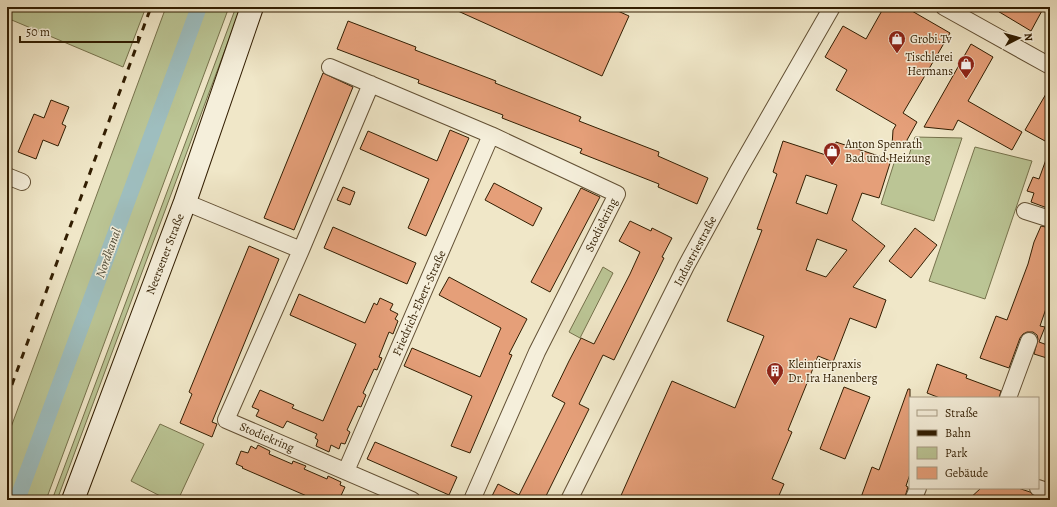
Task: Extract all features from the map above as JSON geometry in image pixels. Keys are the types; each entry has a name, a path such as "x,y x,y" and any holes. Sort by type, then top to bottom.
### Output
{"main road":[{"name":"Neersener Straße","path":"73,500 185,202 252,7"}],"street":[{"name":"Industriestraße","path":"569,500 686,266 738,171 832,7"},
{"path":"944,7 1050,66"},
{"name":"Stodiekring","path":"330,66 491,135 617,194 537,352 472,500"},
{"name":"Stodiekring","path":"371,84 301,250 226,420 412,500"},
{"name":"Friedrich-Ebert-Straße","path":"346,472 491,135"},
{"path":"7,176 22,182"},
{"path":"185,202 301,250"},
{"path":"1025,211 1050,219"},
{"path":"1008,397 1028,341"},
{"path":"1039,488 1050,492"},
{"path":"913,500 918,489"}],"green space":[{"path":"7,7 146,7 123,67 7,18"},
{"path":"166,7 229,7 46,500 7,500 7,438"},
{"path":"236,7 241,7 57,500 52,500"},
{"path":"915,137 962,138 934,221 881,204 895,160 908,158"},
{"path":"975,147 1032,161 985,299 929,281"},
{"path":"603,267 613,273 580,338 569,332"},
{"path":"160,424 204,444 178,500 168,500 131,481"}],"building":[{"path":"449,7 609,7 629,16 602,76"},
{"name":"Grobi.Tv","path":"884,7 905,7 950,33 903,113 917,122 907,140 907,146 892,146 893,130 896,125 836,90 847,70 825,57 843,26 866,39"},
{"path":"991,7 1044,7 1031,31"},
{"path":"348,21 416,47 415,50 496,81 495,83 581,117 579,121 659,152 658,156 708,178 697,204 658,187 659,184 580,153 582,149 502,118 503,115 418,83 419,80 337,49"},
{"name":"Tischlerei Hermans","path":"971,44 993,57 968,101 1022,132 1012,150 958,120 953,130 924,127"},
{"path":"323,73 353,87 294,230 264,218"},
{"path":"1050,87 1050,132 1045,141 1025,130"},
{"path":"51,100 69,107 62,124 66,126 58,146 43,140 36,159 18,152 34,114 44,118"},
{"path":"450,130 469,138 426,236 408,228 429,179 360,149 368,131 437,161"},
{"path":"783,141 832,157 836,142 891,160 879,198 862,193 852,220 885,246 853,287 886,300 876,328 850,318 833,362 818,356 788,430 792,432 772,479 784,484 777,500 619,500 672,381 735,408 764,336 727,321 762,230 757,229 777,174 773,172","holes":["806,175 837,185 827,214 796,203","817,239 847,250 826,277 806,270"]},
{"path":"1048,154 1050,154 1050,209 1031,202 1034,193 1027,191 1033,177 1039,179"},
{"path":"494,183 542,208 533,226 485,200"},
{"path":"343,187 355,192 350,205 337,200"},
{"path":"581,188 600,197 550,292 531,282"},
{"path":"630,221 651,231 652,228 672,238 662,257 664,258 614,360 603,355 579,404 589,409 544,500 490,500 498,484 519,495 565,403 552,396 569,361 581,338 594,344 630,274 640,252 619,241"},
{"path":"1041,226 1050,228 1050,271 1046,282 1050,283 1050,297 1040,326 1045,327 1039,342 1050,346 1050,359 1034,354 1038,339 1037,335 1033,332 1027,332 1020,338 1009,368 980,358 996,316 1007,320"},
{"path":"333,227 416,263 407,284 324,248"},
{"path":"915,228 937,245 911,278 889,261"},
{"path":"249,246 279,259 212,422 217,424 212,437 180,423 192,394 189,392"},
{"path":"449,277 527,319 509,354 512,355 470,453 451,446 472,396 404,366 412,348 480,377 501,328 439,295"},
{"path":"299,294 365,323 374,303 377,305 380,298 393,304 390,310 398,314 395,319 398,321 393,334 389,332 379,357 382,358 377,370 374,369 363,393 366,395 361,407 358,406 347,430 350,432 345,444 341,443 339,449 331,445 329,452 316,446 318,440 315,438 317,434 287,421 283,428 256,416 259,410 252,407 260,390 294,405 292,408 323,421 356,344 290,315"},
{"path":"937,364 967,375 966,378 1001,391 999,397 937,397 927,393"},
{"path":"844,387 870,397 845,459 820,449"},
{"path":"908,389 910,389 909,477 904,500 860,500 872,467 879,470"},
{"path":"375,442 457,477 449,495 367,459"},
{"path":"258,445 270,451 269,454 292,464 293,461 306,466 304,469 327,479 328,476 341,482 340,485 345,487 339,500 316,500 236,464 241,451 248,453 251,446 256,449"},
{"path":"980,489 1021,489 1044,500 968,500"}],"waterway":[{"name":"Nordkanal","path":"17,500 199,7"}],"railway":[{"path":"7,398 151,7"}],"place":[{"name":"Grobi.Tv","path":"897,54"},
{"name":"Tischlerei Hermans","path":"966,79"},
{"name":"Anton Spenrath Bad und Heizung","path":"832,166"},
{"name":"Kleintierpraxis Dr. Ira Hanenberg","path":"775,386"}]}
